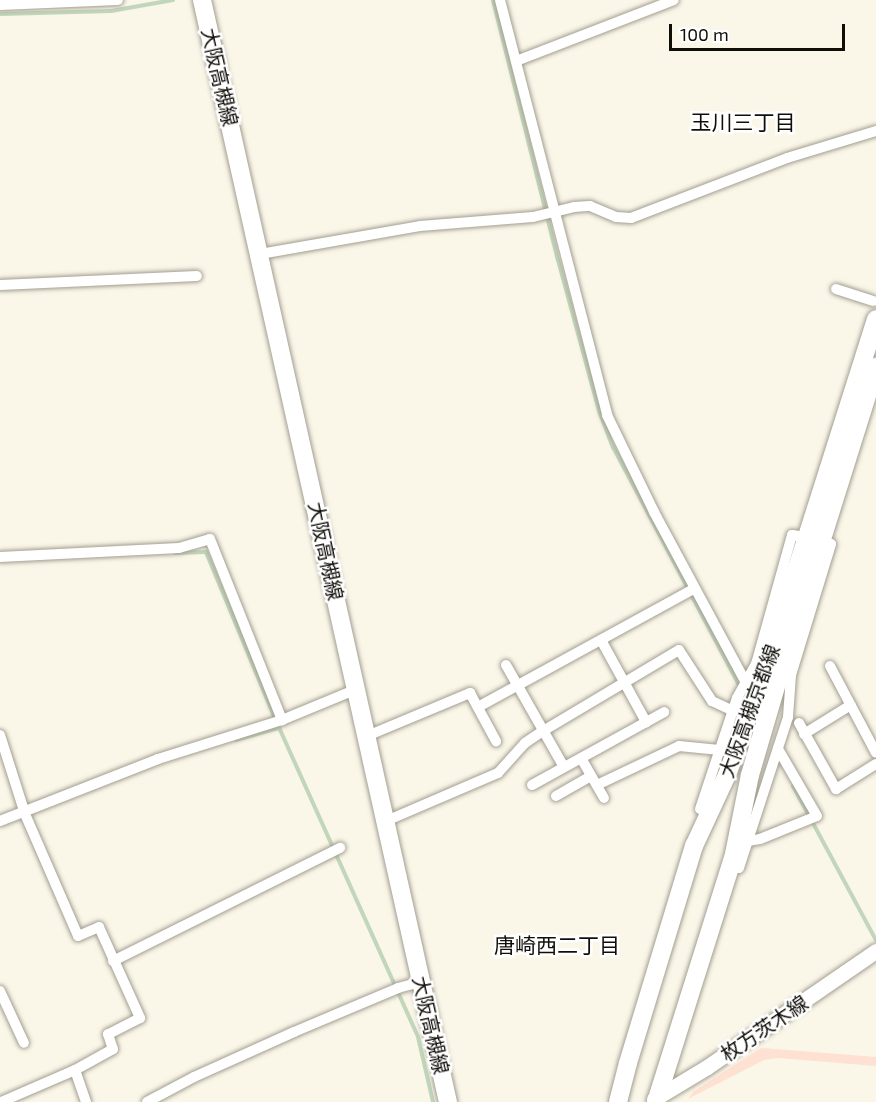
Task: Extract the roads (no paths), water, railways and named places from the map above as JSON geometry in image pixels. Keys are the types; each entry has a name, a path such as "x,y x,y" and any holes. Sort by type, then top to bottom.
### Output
{"main road":[{"name":"大阪高槻線","path":"202,0 448,1102"},
{"name":"大阪高槻京都線","path":"618,1102 694,846 727,775 765,669 874,310"},
{"name":"大阪高槻京都線","path":"654,1100 734,854 750,775 876,366"},
{"name":"枚方茨木線","path":"654,1100 707,1067 876,951"}],"street":[{"path":"0,5 118,0"},
{"path":"500,0 607,415 623,451 746,683"},
{"path":"516,61 674,0"},
{"path":"260,254 420,226 533,217 590,206 616,217 631,218 787,158 876,132"},
{"path":"0,285 196,276"},
{"path":"836,290 874,310"},
{"path":"700,809 733,711 756,664 792,535 799,536"},
{"path":"0,557 179,548 210,540 282,720"},
{"path":"716,910 739,868 788,717 791,675 831,544 826,543"},
{"path":"478,707 695,588"},
{"path":"600,640 645,722"},
{"path":"386,821 498,773 525,743 679,650 712,701 733,711"},
{"path":"506,665 564,767"},
{"path":"830,666 876,753"},
{"path":"0,821 158,759 282,720 357,689"},
{"path":"367,736 470,693 496,741"},
{"path":"804,734 851,705"},
{"path":"532,785 664,712"},
{"path":"799,723 836,789 876,764"},
{"path":"0,735 24,812 78,936 99,927 140,1018 108,1034 113,1049 75,1070 0,1102"},
{"path":"556,796 679,746 720,750"},
{"path":"748,841 760,839 817,816 778,749"},
{"path":"581,758 604,798"},
{"path":"114,960 340,848"},
{"path":"147,1102 194,1077 294,1032 398,988 421,982"},
{"path":"0,991 24,1043"},
{"path":"75,1070 86,1102"}],"waterway":[{"path":"0,14 111,11 173,0"},
{"path":"493,0 558,260 599,411 613,447 747,700"},
{"path":"175,553 206,552 277,723 418,1037 433,1102"},
{"path":"236,740 279,728"},
{"path":"793,786 876,940"}],"district":[{"name":"玉川三丁目","path":"743,122"},
{"name":"唐崎西二丁目","path":"557,945"}]}
